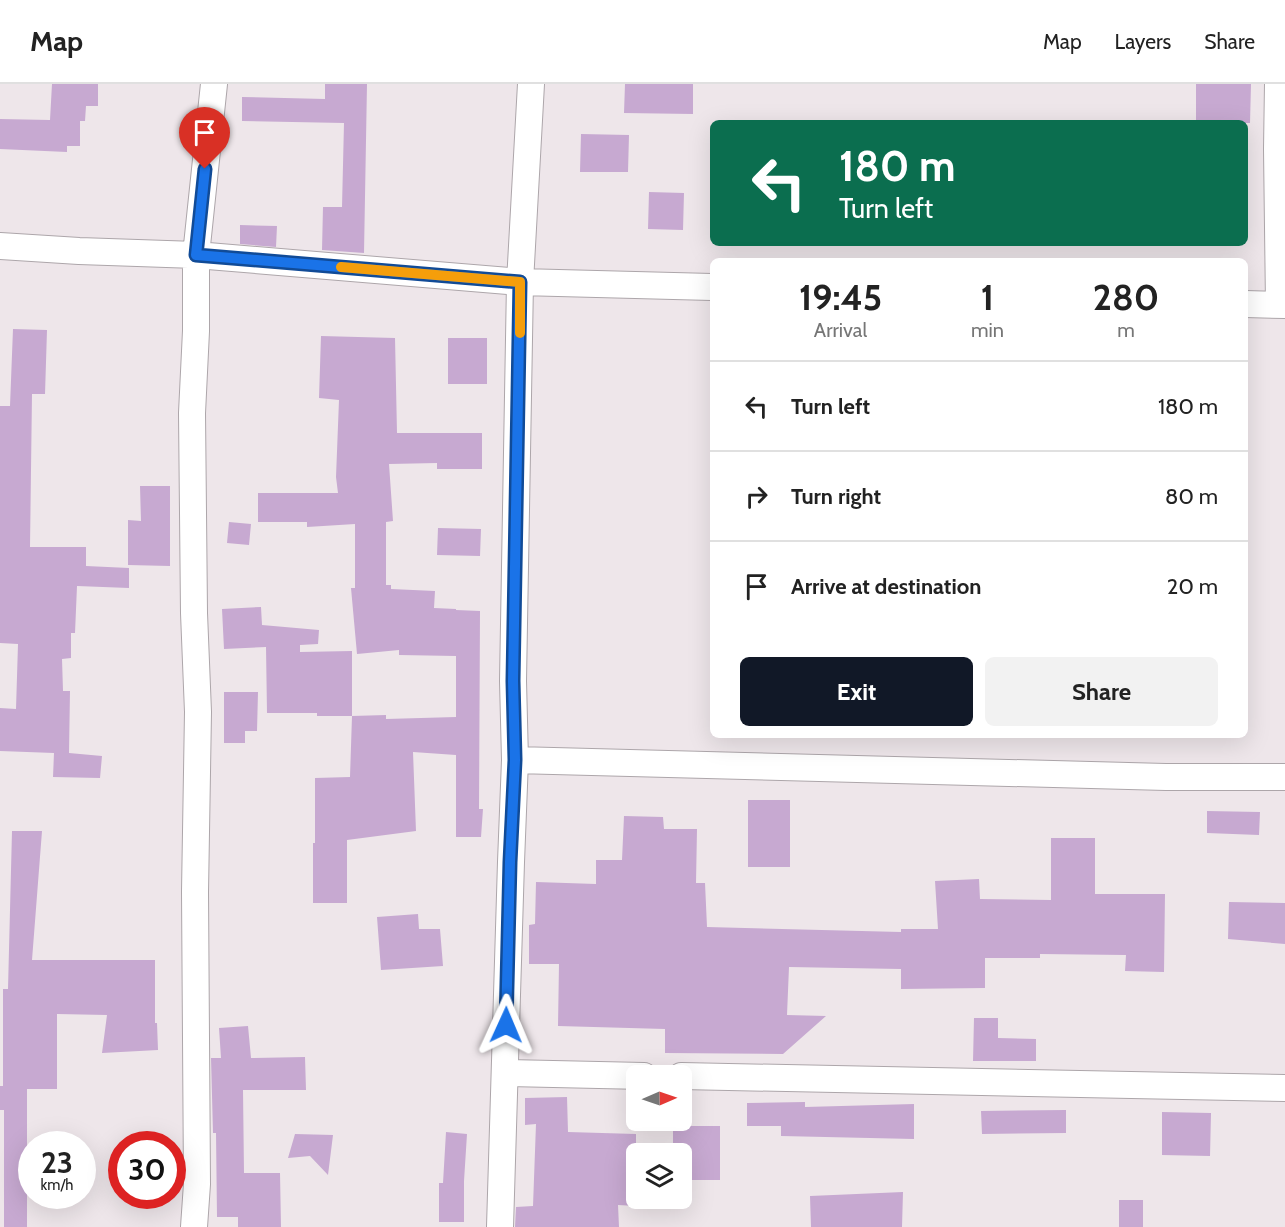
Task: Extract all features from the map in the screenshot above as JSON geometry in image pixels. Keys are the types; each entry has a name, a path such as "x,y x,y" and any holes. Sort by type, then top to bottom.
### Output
{"street":[{"path":"194,1227 197,1184 195,892 198,712 194,613 192,412 196,331 196,255 214,84"},
{"path":"500,1227 515,760 513,681 520,282 531,84"},
{"path":"1248,303 1282,305 1277,149 1278,84"},
{"path":"0,246 196,255 520,282 710,287"},
{"path":"515,760 1166,777 1285,777"},
{"path":"505,1073 626,1076"},
{"path":"692,1076 1285,1088"}],"building":[{"path":"52,84 98,84 98,106 86,106 85,121 80,121 80,146 67,146 67,152 0,149 0,119 50,120"},
{"path":"325,84 367,84 364,253 322,250 323,207 342,207 344,123 242,121 242,97 325,99"},
{"path":"625,84 693,84 693,114 624,113"},
{"path":"1196,84 1251,84 1250,123 1248,120 1196,120"},
{"path":"581,134 629,135 628,172 580,172"},
{"path":"649,192 684,193 683,230 648,229"},
{"path":"240,225 277,226 276,247 240,244"},
{"path":"13,329 47,330 45,394 32,394 30,547 86,547 86,566 129,568 129,588 77,586 75,633 71,633 71,658 62,659 63,691 70,691 69,753 102,756 100,778 53,777 54,753 0,751 0,708 16,709 18,644 0,643 0,406 10,406"},
{"path":"321,336 395,338 397,433 482,433 482,469 437,469 437,463 389,464 393,521 386,522 386,585 391,585 391,589 435,591 434,608 480,611 479,809 483,809 481,837 456,837 456,755 413,752 416,831 347,840 347,903 313,903 315,778 350,777 352,716 386,715 386,719 456,717 456,656 399,655 399,650 357,654 351,588 355,588 355,524 307,527 307,522 258,522 258,493 338,493 336,477 339,400 319,398"},
{"path":"448,338 487,338 487,384 448,384"},
{"path":"140,486 170,486 170,566 128,565 128,520 141,521"},
{"path":"229,522 251,524 249,545 227,543"},
{"path":"438,528 481,529 480,556 437,555"},
{"path":"261,607 262,625 319,630 318,644 300,645 300,652 352,651 352,716 267,713 266,647 224,649 222,609"},
{"path":"224,692 258,692 257,731 245,731 245,743 224,743"},
{"path":"748,800 790,800 790,867 748,867"},
{"path":"1207,811 1260,812 1259,835 1207,833"},
{"path":"624,816 663,817 664,829 697,829 696,883 705,883 707,927 901,932 901,929 938,929 935,881 979,879 980,899 1051,900 1051,838 1095,838 1095,894 1165,894 1164,972 1125,971 1126,955 1040,954 1040,958 985,958 985,988 901,989 901,969 789,967 787,1015 826,1016 783,1054 665,1053 665,1029 558,1026 559,964 529,964 529,925 535,924 536,882 596,884 596,860 622,860"},
{"path":"12,831 42,831 32,960 155,960 155,1023 157,1023 158,1050 102,1053 107,1015 57,1014 57,1089 27,1089 27,1131 18,1131 18,1209 27,1209 27,1227 4,1227 4,1110 0,1110 0,1086 3,1086 3,989 8,989"},
{"path":"1229,902 1285,903 1285,944 1228,939"},
{"path":"418,914 419,929 440,929 443,966 381,970 377,917"},
{"path":"974,1018 998,1018 998,1038 1036,1039 1036,1061 973,1061"},
{"path":"248,1026 251,1058 305,1057 306,1090 243,1090 244,1173 280,1173 281,1227 238,1227 238,1217 217,1217 216,1133 213,1133 211,1058 221,1058 219,1028"},
{"path":"567,1097 568,1132 636,1134 636,1143 626,1143 626,1205 618,1205 619,1227 515,1227 516,1207 533,1206 536,1124 525,1125 525,1098"},
{"path":"805,1102 805,1107 914,1104 914,1139 781,1136 781,1126 747,1126 747,1103"},
{"path":"1066,1110 1066,1133 982,1134 981,1111"},
{"path":"1162,1112 1211,1113 1210,1156 1162,1155"},
{"path":"692,1126 720,1126 720,1180 692,1180 692,1143 673,1143 673,1131 692,1131"},
{"path":"446,1132 467,1134 464,1222 439,1222 439,1183 443,1183"},
{"path":"295,1134 333,1135 328,1175 310,1156 288,1158"},
{"path":"903,1192 902,1227 811,1227 810,1196"},
{"path":"1119,1200 1143,1200 1143,1227 1119,1227"}],"slow traffic":[{"path":"341,267 520,282 520,333"}],"route":[{"path":"205,169 196,255 520,282 513,681 515,760 506,1025"}]}
